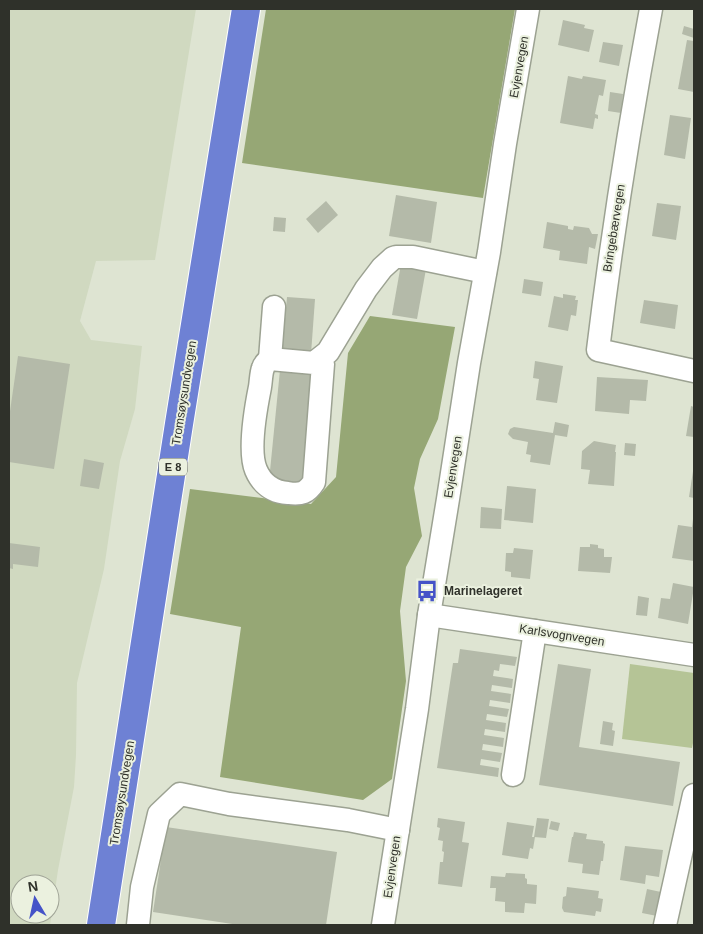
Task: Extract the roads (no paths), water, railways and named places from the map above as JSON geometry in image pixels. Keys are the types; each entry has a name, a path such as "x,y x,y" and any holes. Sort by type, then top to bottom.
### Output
{"highway":[{"name":"Tromsøysundvegen","path":"101,925 246,9"}],"street":[{"name":"Evjenvegen","path":"384,925 417,709 429,615 528,9"},
{"name":"Bringebærvegen","path":"651,9 619,194 597,352 694,371"},
{"path":"314,363 328,352 366,289 382,268 396,256 412,257 485,272"},
{"path":"270,359 323,364 314,482 308,490 302,493 289,494 268,487 256,469 252,453 255,414 263,366 270,359 274,306"},
{"name":"Karlsvognvegen","path":"429,615 694,655"},
{"path":"513,775 536,631"},
{"path":"138,925 142,887 159,814 180,794 229,804 348,820 398,830"},
{"path":"665,925 694,795"}],"place":[{"name":"Marinelageret","path":"427,591"}]}
